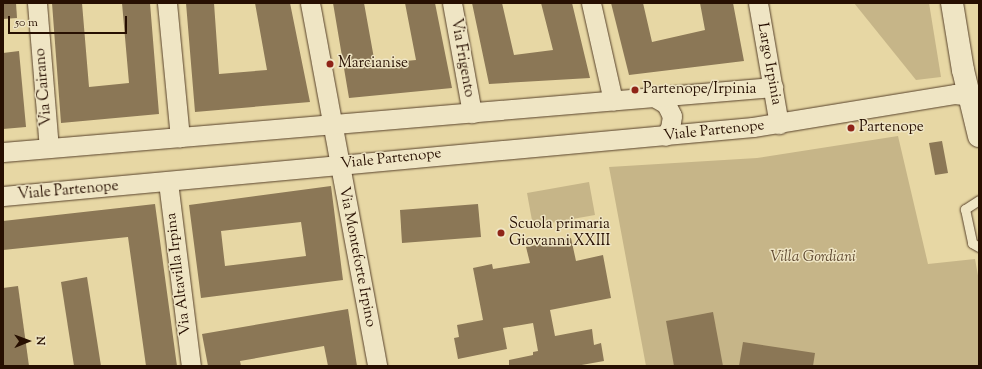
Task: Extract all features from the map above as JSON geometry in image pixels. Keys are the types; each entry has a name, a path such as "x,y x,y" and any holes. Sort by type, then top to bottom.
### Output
{"main road":[{"path":"952,3 974,96 979,136"}],"street":[{"name":"Via Cairano","path":"37,3 49,148"},
{"path":"167,3 180,137"},
{"name":"Via Monteforte Irpino","path":"310,3 377,366"},
{"name":"Via Frigento","path":"452,3 472,113"},
{"path":"591,3 613,101"},
{"name":"Largo Irpinia","path":"758,3 779,124 955,94 974,96"},
{"path":"3,152 773,87"},
{"path":"656,98 666,104 672,116 670,128 665,136"},
{"name":"Viale Partenope","path":"3,196 168,182 340,164 665,136 779,124"},
{"name":"Via Altavilla Irpina","path":"168,182 191,366"}],"lane":[{"path":"979,200 965,209 972,242 979,247"}],"green space":[{"path":"854,3 929,3 941,77 916,80"},
{"name":"Villa Gordiani","path":"898,136 928,264 975,259 979,281 979,366 646,366 609,167 757,158"},
{"path":"589,182 595,215 533,226 527,193"}],"building":[{"path":"3,3 16,3 17,18 3,19"},
{"path":"52,3 82,3 89,87 129,83 122,3 150,3 159,114 61,123"},
{"path":"186,3 214,3 219,74 267,70 255,3 290,3 310,102 195,112"},
{"path":"333,3 364,3 375,64 416,60 405,3 435,3 452,88 349,98"},
{"path":"472,3 502,3 514,55 553,50 541,3 572,3 590,78 489,84"},
{"path":"611,3 643,3 652,42 705,30 700,3 733,3 744,61 629,75"},
{"path":"19,51 26,127 3,129 3,53"},
{"path":"942,141 948,173 935,175 929,143"},
{"path":"331,186 343,280 201,298 189,205","holes":["301,222 306,256 225,266 221,231"]},
{"path":"155,204 177,366 146,366 128,237 3,250 3,221"},
{"path":"478,204 481,237 402,243 400,210"},
{"path":"571,238 576,261 603,255 611,298 550,310 555,336 592,329 594,345 601,343 604,361 576,366 509,366 509,360 533,355 533,352 538,351 533,323 503,328 507,349 458,359 454,338 459,337 457,325 483,320 473,268 492,264 493,269 530,263 526,247"},
{"path":"87,277 101,366 74,366 61,282"},
{"path":"18,286 29,366 3,366 3,288"},
{"path":"348,309 357,366 328,366 324,346 240,361 241,366 208,366 202,334"},
{"path":"713,312 723,366 674,366 666,321"},
{"path":"743,342 815,353 813,366 739,366"}],"place":[{"name":"Marcianise","path":"330,64"},
{"name":"Partenope/Irpinia","path":"635,90"},
{"name":"Partenope","path":"851,128"},
{"name":"Scuola primaria Giovanni XXIII","path":"501,233"}]}
